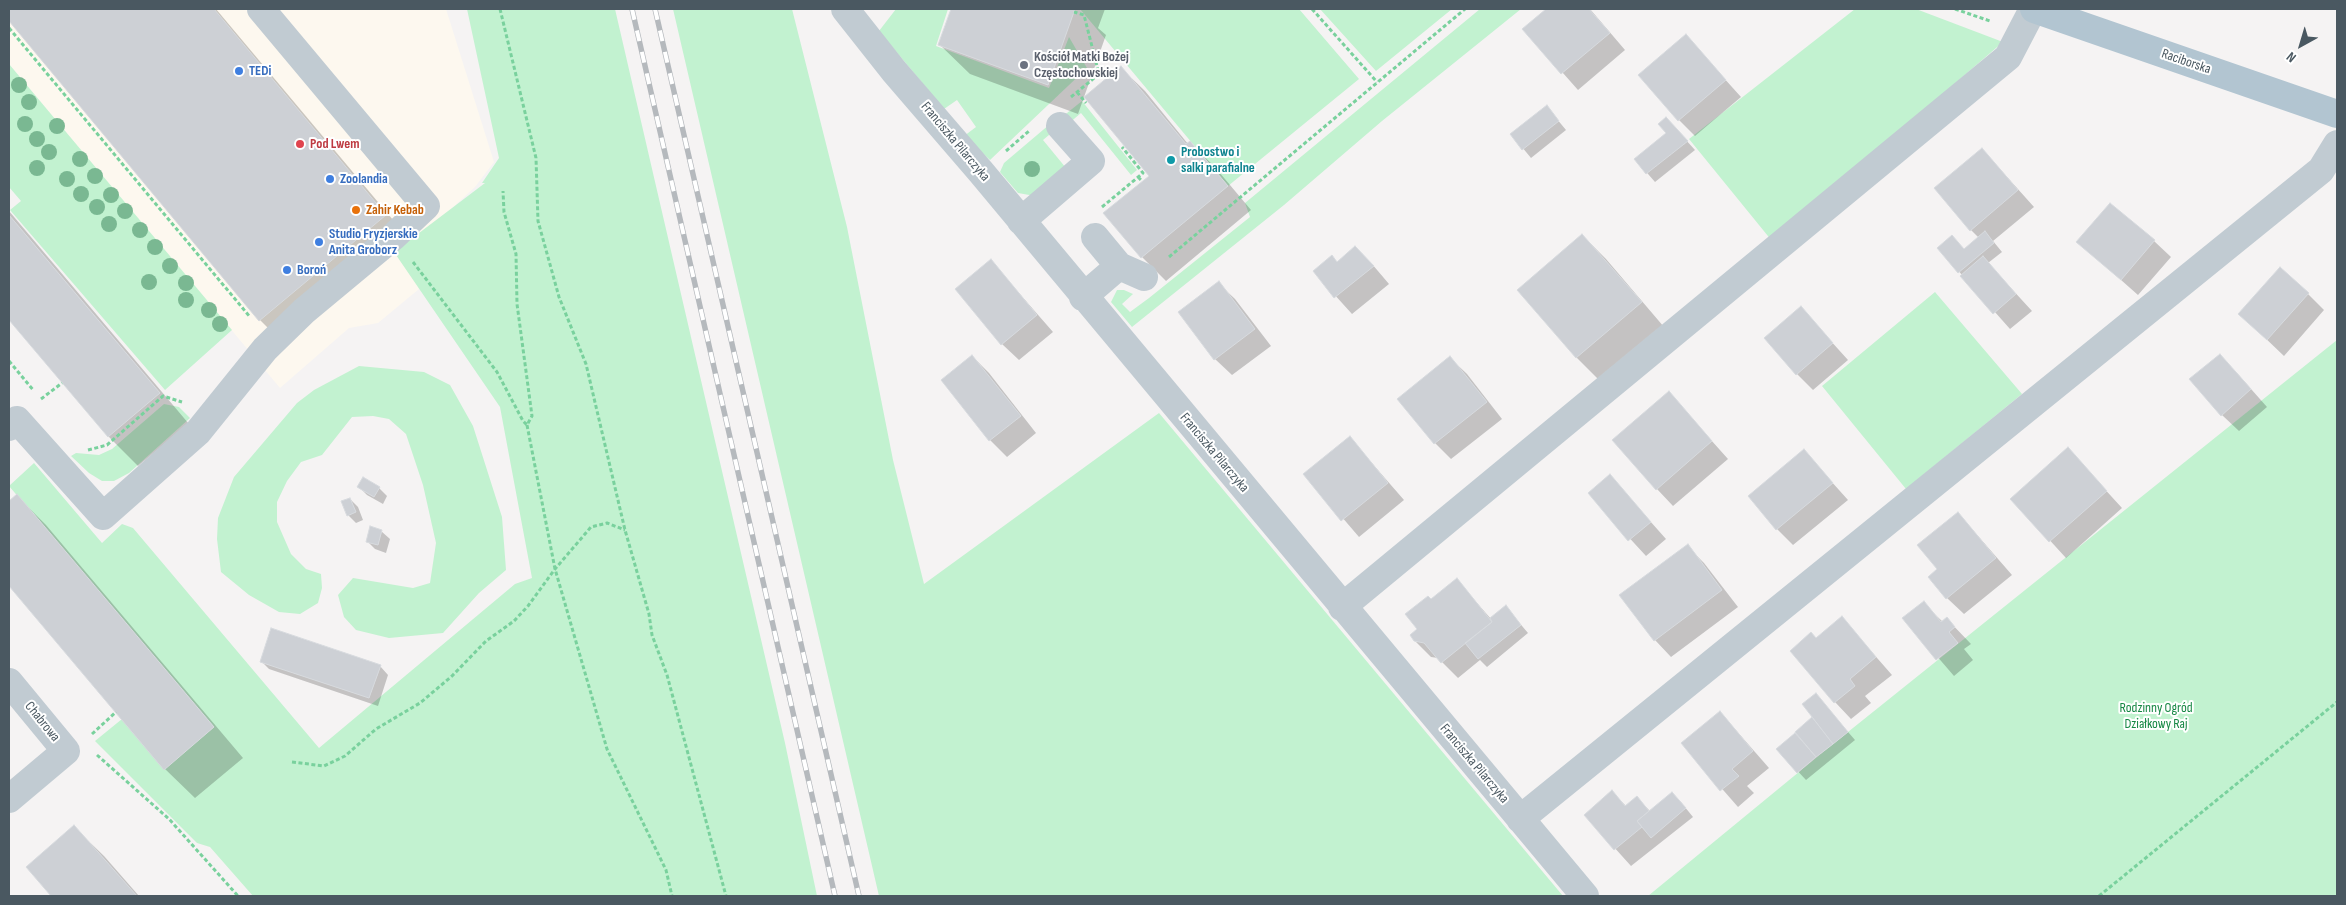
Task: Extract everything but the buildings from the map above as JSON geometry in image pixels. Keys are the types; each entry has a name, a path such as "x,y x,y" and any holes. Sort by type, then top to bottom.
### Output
{"main road":[{"name":"Raciborska","path":"2033,9 2337,114"}],"street":[{"path":"12,419 103,516 198,432 265,349 304,311 393,237 426,206 261,9"},
{"path":"1342,607 2008,57 2033,9"},
{"name":"Franciszka Pilarczyka","path":"855,12 894,71 1585,896"},
{"path":"1021,221 1091,161 1060,126"},
{"path":"1520,819 2321,170 2337,144"},
{"path":"1095,237 1119,266 1144,277"},
{"path":"1083,297 1119,266"},
{"name":"Chabrowa","path":"9,682 66,751 9,799"}],"path":[{"path":"500,9 536,158 538,221 559,297 586,364 625,530 649,614 652,635 667,675 726,896"},
{"path":"1312,9 1377,82"},
{"path":"1144,277 1465,9"},
{"path":"1074,12 1084,15 1098,74"},
{"path":"9,28 252,319"},
{"path":"1100,209 1138,177 1142,181"},
{"path":"503,191 504,212 516,254 517,304 532,416 527,424"},
{"path":"393,237 443,299 497,372 523,421 527,424 555,568 607,749 666,870 672,896"},
{"path":"9,361 46,406"},
{"path":"41,400 62,383"},
{"path":"80,447 91,451 107,445 163,396 214,412"},
{"path":"292,762 324,766 332,764 345,756 376,729 420,703 452,676 486,641 514,621 528,606 555,568 591,528 608,523 625,530"},
{"path":"2099,896 2337,702"},
{"path":"85,741 116,712"},
{"path":"94,751 169,819 238,896"}],"shaded area":[{"path":"9,9 446,9 494,162 475,187 401,255 419,289 378,323 349,328 280,388 9,64"}],"green space":[{"path":"467,9 615,9 785,743 817,896 253,896 210,847 197,843 95,741 122,719 164,769 214,727 9,486 34,463 102,543 122,524 133,528 319,748 515,584 532,578 500,407 394,252 485,183 482,183 499,158"},
{"path":"673,9 792,9 847,227 893,460 924,584 1159,413 1563,896 879,896"},
{"path":"896,9 948,9 936,46 1049,88 1069,37 1087,68 990,160 964,136 976,127 957,100 944,109 879,31"},
{"path":"1080,9 1299,9 1359,79 1228,186"},
{"path":"1320,9 1452,9 1376,71"},
{"path":"1480,9 1521,9 1382,121 1284,205 1132,327 1111,302 1117,290 1124,290 1133,294 1122,304 1130,312 1149,298 1250,217 1245,203"},
{"path":"1855,9 1916,9 2003,42 1772,241 1689,139"},
{"path":"9,64 232,330 165,390 10,210 21,201 9,187"},
{"path":"1082,101 1137,170 1131,175 1081,113 1068,124 1062,117"},
{"path":"1050,124 1055,130 1043,140 1066,168 1035,196 1018,193 1000,172 1004,163"},
{"path":"1935,292 2022,394 1906,489 1822,386"},
{"name":"Rodzinny Ogród Działkowy Raj","path":"2337,340 2337,896 1648,896 1833,744"},
{"path":"359,366 424,372 450,385 473,426 502,517 506,570 479,593 443,633 389,638 356,630 344,617 338,595 353,578 413,588 430,583 436,543 423,485 406,434 389,419 373,416 352,417 322,455 301,462 287,481 277,502 277,522 291,554 306,569 321,574 322,588 318,603 300,614 279,612 249,595 221,572 217,539 218,518 234,477 297,403 314,390"},
{"path":"164,404 179,407 190,418 129,473 114,481 102,481 89,473 71,456 76,453 99,455 112,449"}],"railway":[{"path":"632,9 835,896"},
{"path":"655,9 859,896"}],"place":[{"name":"Kościół Matki Bożej Częstochowskiej","path":"1024,65"},
{"name":"TEDi","path":"239,71"},
{"name":"Pod Lwem","path":"300,144"},
{"name":"Probostwo i salki parafialne","path":"1171,160"},
{"name":"Zoolandia","path":"330,179"},
{"name":"Zahir Kebab","path":"356,210"},
{"name":"Studio Fryzjerskie Anita Groborz","path":"319,242"},
{"name":"Boroń","path":"287,270"}]}
